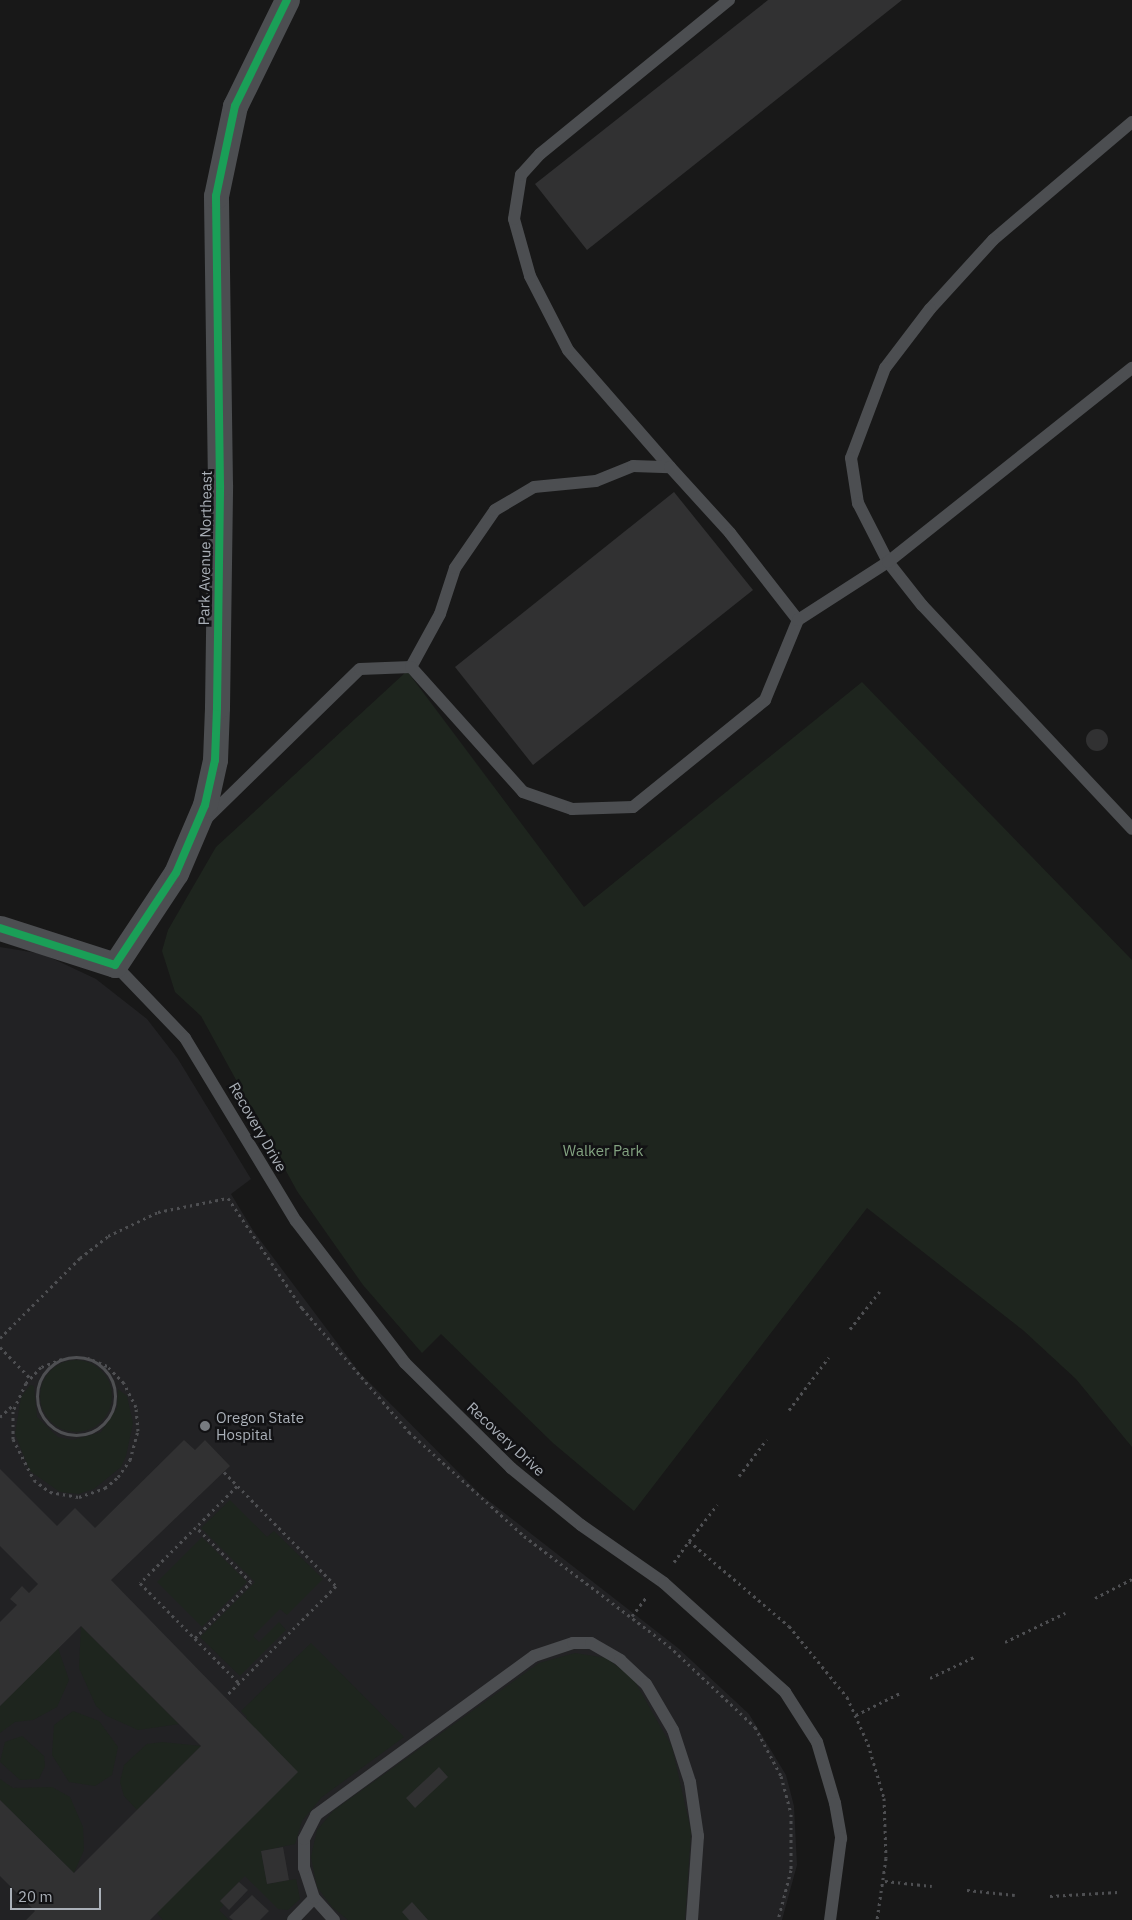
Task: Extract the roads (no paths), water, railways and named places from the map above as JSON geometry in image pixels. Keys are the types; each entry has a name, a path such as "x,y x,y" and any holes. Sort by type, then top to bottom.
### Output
{"street":[{"name":"Park Avenue Northeast","path":"115,965 176,873 197,827 215,760 220,485 216,196 235,106 287,0"},
{"path":"0,928 115,965"}],"lane":[{"path":"729,0 540,154 521,175 514,220 530,276 568,350 730,533 798,620"},
{"path":"1132,122 993,240 885,368 851,458 858,503 888,562 922,605 1132,829"},
{"path":"411,667 522,792 572,809 633,807 765,700 798,620 888,562 1132,368"},
{"path":"411,667 440,614 455,568 495,510 534,487 596,481 633,466 670,467"},
{"path":"197,827 360,669 411,667"},
{"name":"Recovery Drive","path":"115,965 185,1038 296,1221 405,1363 511,1468 581,1525 664,1583 785,1692 817,1742 835,1803 841,1838 830,1920"},
{"path":"334,1920 314,1898 304,1868 304,1839 326,1805 534,1656 594,1638 646,1684 673,1730 690,1782 698,1836 692,1920"},
{"path":"292,1920 314,1898"}],"place":[{"name":"Oregon State Hospital","path":"205,1426"}],"park label":[{"name":"Walker Park","path":"603,1151"}]}
